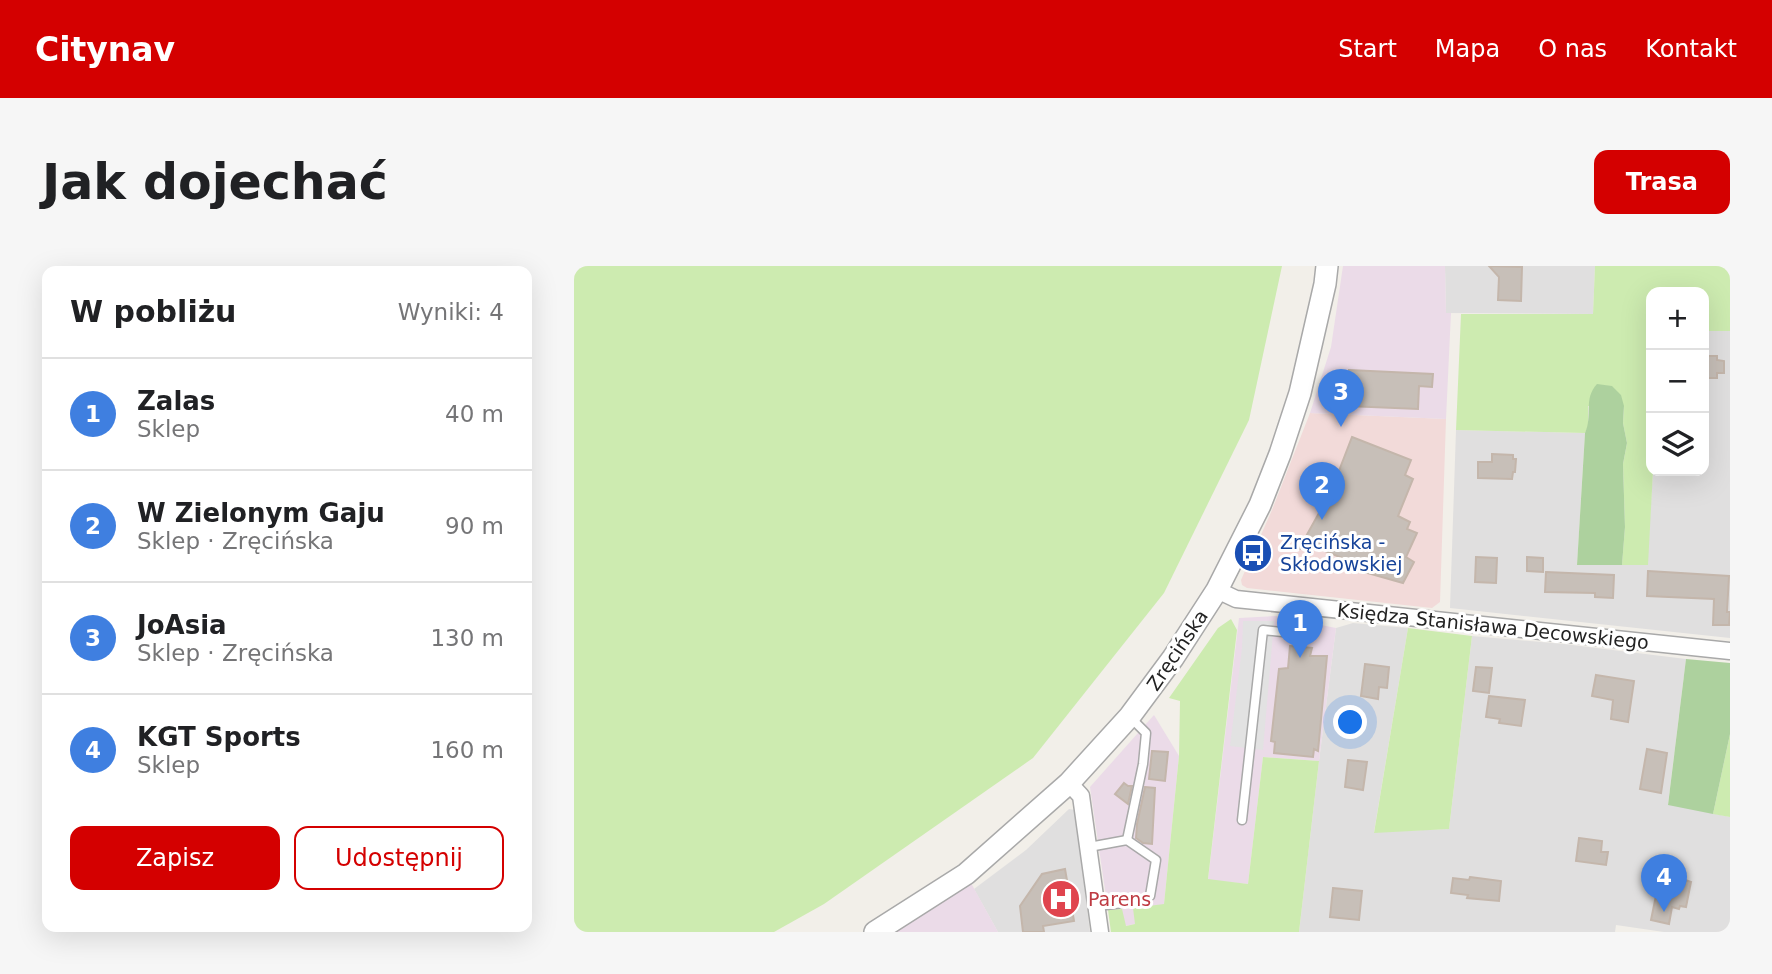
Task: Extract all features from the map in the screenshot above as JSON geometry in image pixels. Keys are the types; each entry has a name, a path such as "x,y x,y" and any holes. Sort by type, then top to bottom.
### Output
{"street":[{"name":"Zręcińska","path":"875,932 966,874 1069,783 1130,716 1173,658 1217,590 1260,505 1300,393 1327,266"},
{"name":"Księdza Stanisława Decowskiego","path":"1217,590 1236,599 1730,651"},
{"path":"1069,783 1081,796 1100,932"}],"lane":[{"path":"1242,820 1263,630 1311,635 1314,607"},
{"path":"1127,840 1143,764 1146,733 1130,716"},
{"path":"1089,847 1127,840 1156,860 1150,896 1140,901 1097,906"}],"shaded area":[{"path":"1343,266 1445,266 1446,313 1451,313 1446,419 1310,413 1331,347"},
{"path":"1445,266 1595,266 1593,314 1446,313"},
{"path":"1709,331 1730,331 1730,638 1450,608 1456,430 1585,433 1577,565 1647,565 1653,476 1709,476"},
{"path":"1310,413 1446,419 1440,602 1432,608 1247,588 1242,585 1241,580"},
{"path":"1276,616 1336,628 1319,761 1263,757 1248,884 1208,880 1239,618"},
{"path":"1243,621 1274,621 1263,750 1230,746"},
{"path":"1353,623 1408,628 1374,832 1449,829 1472,636 1686,659 1668,804 1730,817 1730,932 1664,932 1616,925 1615,932 1299,932 1336,628"},
{"path":"1154,715 1179,756 1164,904 1135,924 1125,926 1121,909 1108,910 1090,787"},
{"path":"1069,809 1075,810 1090,932 998,932 974,889 1026,850"},
{"path":"966,874 998,932 875,932"}],"green space":[{"path":"574,266 1282,266 1249,420 1164,593 1033,758 824,904 774,932 574,932"},
{"path":"1595,266 1730,266 1730,331 1709,331 1709,287 1646,287 1646,476 1653,476 1648,565 1622,565 1625,527 1623,464 1627,443 1623,423 1624,406 1588,406 1588,427 1585,433 1456,430 1461,314 1593,314"},
{"path":"1597,384 1612,386 1621,395 1624,406 1623,423 1627,443 1623,464 1625,527 1622,565 1577,565 1585,433 1590,396"},
{"path":"1231,619 1237,630 1208,879 1248,884 1263,757 1319,761 1299,932 1111,932 1108,910 1122,909 1126,926 1135,924 1133,908 1164,904 1179,756 1180,701 1169,698 1218,628"},
{"path":"1408,628 1472,636 1449,829 1374,833"},
{"path":"1686,659 1730,663 1730,734 1713,814 1668,805"},
{"path":"1730,734 1730,817 1713,814"}],"building":[{"path":"1489,266 1522,267 1521,301 1498,300 1499,277"},
{"path":"1709,356 1717,356 1717,360 1724,361 1724,373 1717,373 1717,378 1709,378"},
{"path":"1349,370 1433,374 1432,387 1419,386 1418,409 1348,406"},
{"path":"1352,437 1411,460 1405,475 1413,479 1398,516 1410,522 1407,529 1417,533 1406,557 1414,562 1403,583 1364,572 1364,567 1318,548 1299,549 1339,477 1337,476"},
{"path":"1492,454 1513,455 1513,459 1516,459 1512,479 1478,478 1478,462 1492,462"},
{"path":"1476,557 1497,558 1496,583 1475,582"},
{"path":"1527,557 1543,558 1543,572 1527,571"},
{"path":"1648,571 1729,576 1729,625 1713,625 1714,599 1647,596"},
{"path":"1546,572 1614,575 1613,598 1595,597 1595,593 1545,592"},
{"path":"1290,646 1312,648 1310,656 1327,656 1318,751 1314,749 1313,757 1274,753 1275,742 1271,741 1279,669 1288,668"},
{"path":"1365,664 1389,667 1387,688 1379,687 1378,699 1361,696"},
{"path":"1476,667 1492,668 1489,693 1473,691"},
{"path":"1596,675 1634,681 1628,722 1611,719 1613,700 1592,696"},
{"path":"1489,696 1525,700 1521,726 1499,723 1500,719 1486,717"},
{"path":"1647,749 1667,753 1661,793 1640,789"},
{"path":"1152,751 1168,752 1165,781 1149,779"},
{"path":"1348,760 1367,762 1363,790 1345,787"},
{"path":"1124,783 1132,786 1128,804 1115,794"},
{"path":"1145,787 1155,788 1152,844 1143,843 1136,838"},
{"path":"1579,838 1602,841 1601,852 1608,852 1606,865 1576,861"},
{"path":"1662,866 1677,869 1676,873 1682,874 1682,879 1691,882 1686,907 1672,907 1669,924 1651,920"},
{"path":"1065,869 1074,921 1043,926 1044,932 1023,932 1020,906 1042,874"},
{"path":"1470,877 1501,881 1499,901 1467,898 1468,895 1451,893 1453,878 1469,880"},
{"path":"1333,888 1362,891 1359,920 1330,917"}],"place":[{"name":"JoAsia","path":"1341,427"},
{"name":"W Zielonym Gaju","path":"1322,520"},
{"name":"Zręcińska - Skłodowskiej","path":"1253,553"},
{"name":"Zalas","path":"1300,658"},
{"name":"Parens","path":"1061,899"},
{"name":"KGT Sports","path":"1664,912"}]}
